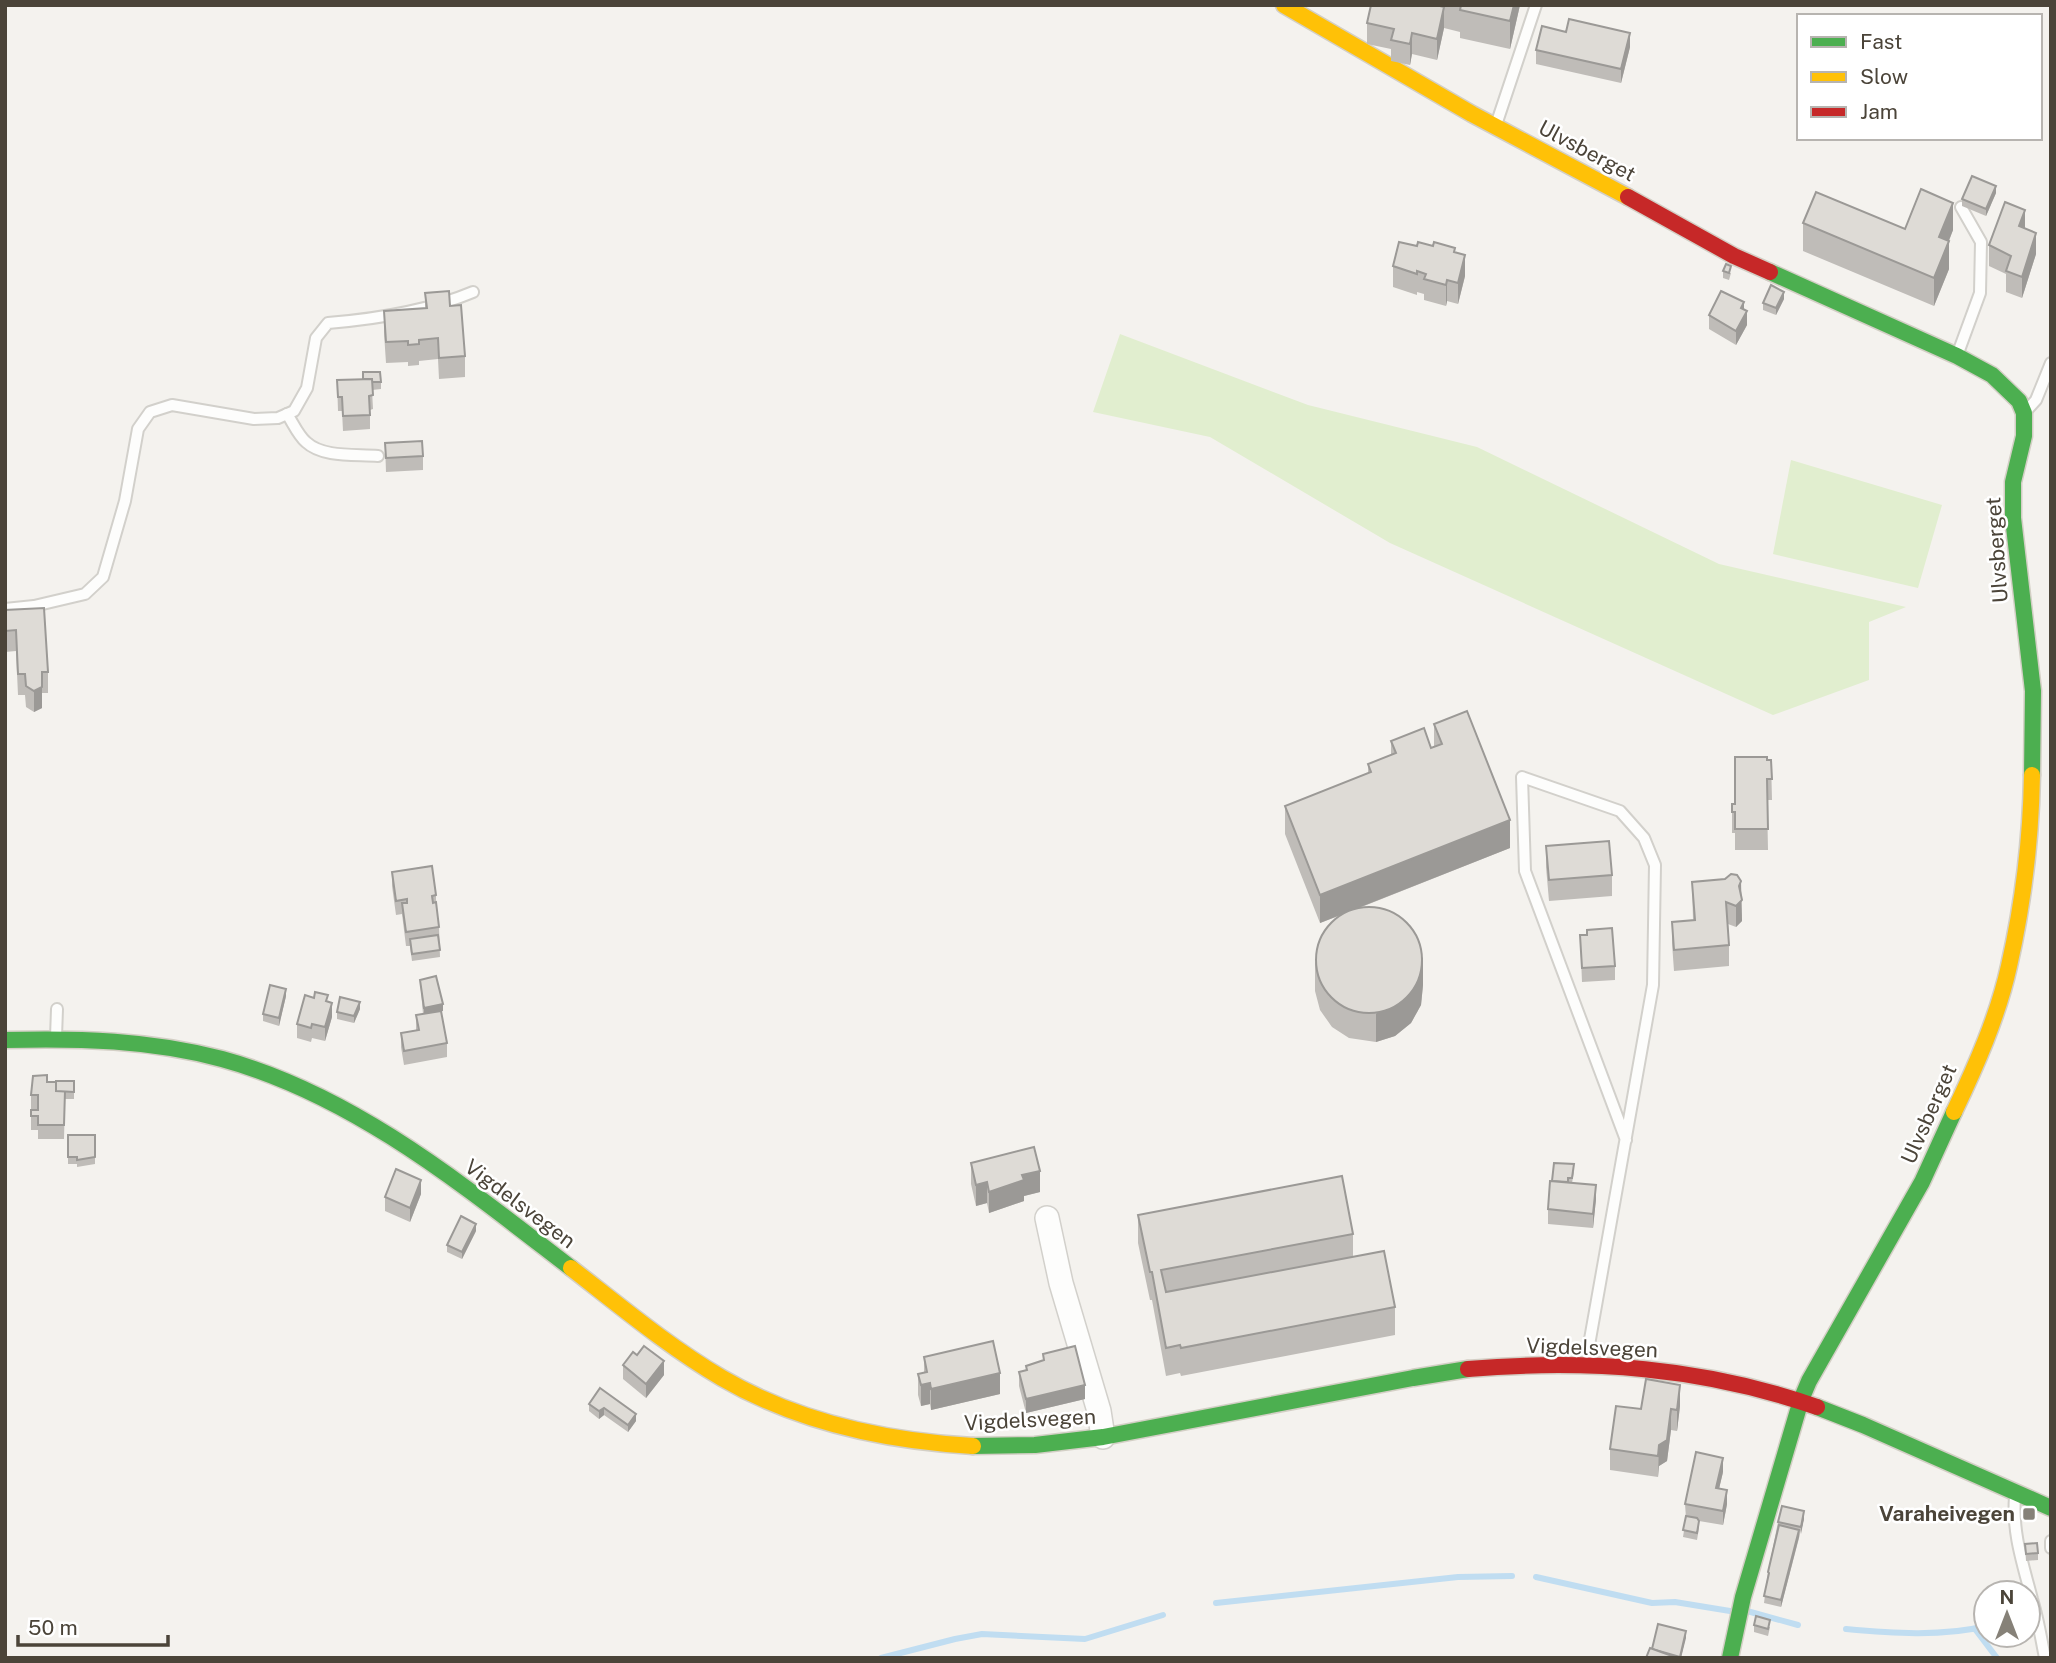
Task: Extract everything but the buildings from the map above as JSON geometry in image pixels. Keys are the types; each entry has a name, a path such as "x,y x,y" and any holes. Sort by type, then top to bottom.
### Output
{"main road":[{"name":"Ulvsberget","path":"1284,5 1496,127 1734,256 1957,356 1992,375 2010,390 2024,413 2024,436 2013,482 2013,518 2033,691 2031,822 2009,968 1989,1030 1922,1182 1809,1381 1801,1400"},
{"name":"Vigdelsvegen","path":"5,1040 131,1042 188,1052 250,1068 308,1092 379,1129 445,1174 691,1358 742,1389 790,1410 843,1426 905,1440 959,1446 1013,1446 1102,1437 1460,1371 1526,1365 1589,1365 1695,1374 1801,1400 1875,1429 2051,1508"},
{"path":"1730,1658 1743,1597 1801,1400"}],"street":[{"path":"1047,1218 1062,1283 1099,1410 1102,1437"}],"lane":[{"path":"1496,127 1536,5"},
{"path":"1957,356 1980,293 1981,242 1961,207"},
{"path":"5,608 34,606 85,594 103,576 125,501 138,429 150,412 172,405 254,419 278,418 294,411 307,388 316,338 328,323 363,320 402,312 451,301 473,292"},
{"path":"2024,413 2036,400 2051,363"},
{"path":"287,414 302,437 316,449 378,456"},
{"path":"1589,1365 1589,1345 1626,1140 1653,985 1655,866 1644,838 1620,811 1522,777 1525,871 1626,1140"},
{"path":"56,1039 57,1009"},
{"path":"2015,1494 2013,1521 2045,1658"},
{"path":"2051,1541 2051,1548"}],"green space":[{"path":"1120,334 1308,405 1477,447 1719,564 1906,607 1869,622 1869,680 1773,715 1390,543 1210,437 1093,412"},
{"path":"1791,460 1942,505 1918,588 1773,554"}],"waterway":[{"path":"1216,1603 1458,1577 1512,1576"},
{"path":"1536,1577 1652,1603 1675,1602 1730,1611"},
{"path":"1747,1611 1798,1625"},
{"path":"881,1658 982,1634 1085,1639 1163,1615"},
{"path":"1846,1629 1934,1633 1972,1628"},
{"path":"1990,1649 1997,1658"}],"traffic: fast":[{"path":"1770,272 1957,356 1992,375 2019,401 2024,413 2024,436 2013,482 2013,518 2033,691 2032,775"},
{"path":"5,1040 60,1039 141,1044 222,1059 271,1075 317,1095 406,1146 571,1268"},
{"path":"1730,1658 1743,1597 1801,1400 1809,1381 1922,1182 1954,1112"},
{"path":"973,1446 1035,1445 1103,1437 1468,1369"},
{"path":"1817,1407 2051,1508"}],"traffic: slow":[{"path":"1284,5 1472,114 1628,197"},
{"path":"1954,1112 1986,1040 2009,966 2025,871 2032,775"},
{"path":"571,1268 683,1353 751,1394 781,1407 843,1427 907,1440 973,1446"}],"traffic: jam":[{"path":"1628,197 1734,256 1770,272"},
{"path":"1468,1369 1557,1365 1645,1369 1731,1383 1817,1407"}],"place":[{"name":"Varaheivegen","path":"2029,1514"}]}
